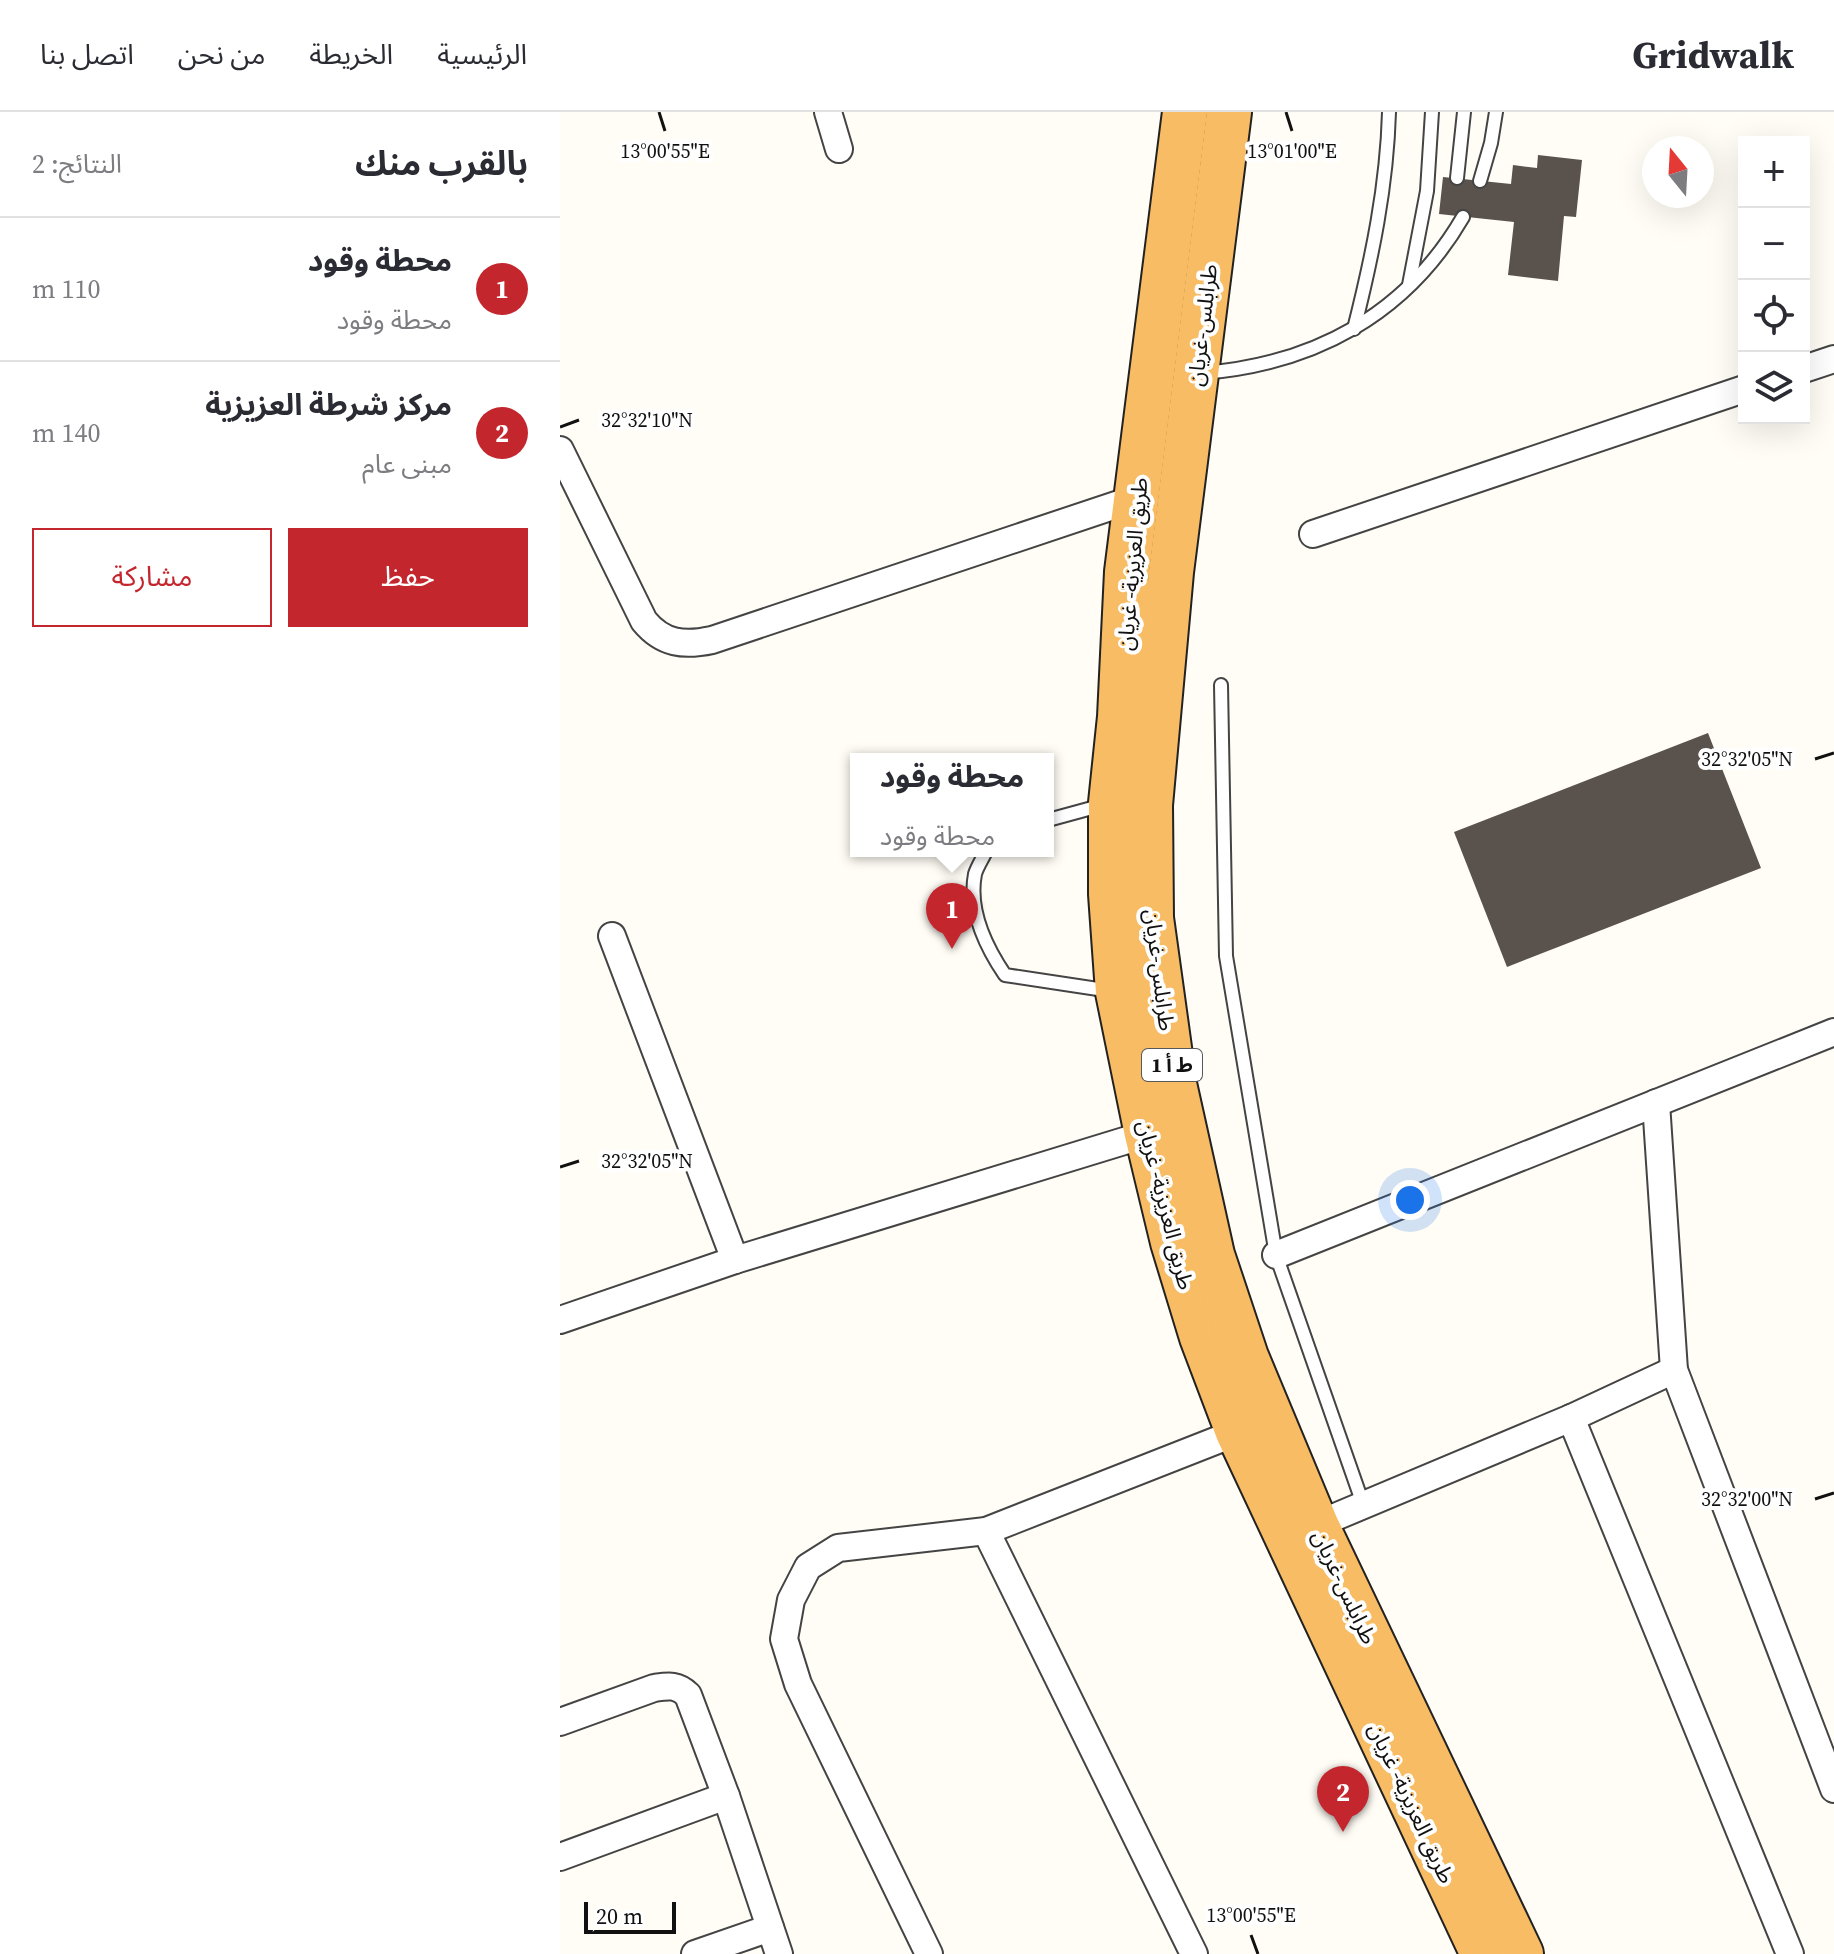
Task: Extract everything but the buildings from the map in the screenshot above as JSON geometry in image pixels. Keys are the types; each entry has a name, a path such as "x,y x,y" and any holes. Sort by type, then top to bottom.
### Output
{"highway":[{"name":"طريق العزيزية- غريان","path":"1185,112 1127,572 1120,717 1111,803 1111,894 1118,992 1173,1242 1198,1324 1238,1432 1483,1954"},
{"name":"طرابلس-غريان","path":"1229,112 1171,572 1150,805 1151,918 1174,1084 1212,1255 1246,1357 1316,1525 1521,1954"}],"street":[{"path":"828,112 839,149"},
{"path":"1810,367 1834,359"},
{"path":"1313,534 1738,391"},
{"path":"560,450 644,621 654,633 667,641 683,644 712,640 1137,498"},
{"path":"612,936 735,1260"},
{"path":"1276,1255 1834,1032"},
{"path":"1656,1103 1674,1370 1834,1789"},
{"path":"560,1320 735,1260 1147,1134"},
{"path":"1316,1525 1571,1418 1674,1370"},
{"path":"1571,1418 1790,1954"},
{"path":"929,1954 798,1684 784,1639 791,1600 808,1567 838,1548 986,1531 1238,1432"},
{"path":"986,1531 1194,1954"},
{"path":"560,1722 654,1688 681,1688 688,1695 779,1954"},
{"path":"560,1857 726,1796"},
{"path":"695,1954 770,1928"}],"lane":[{"path":"1354,329 1382,199 1389,112"},
{"path":"1408,288 1427,191 1432,112"},
{"path":"1457,178 1464,112"},
{"path":"1480,181 1496,112"},
{"path":"1196,374 1278,362 1317,348 1354,329 1408,288 1451,238 1458,216"},
{"path":"1221,685 1226,956 1276,1255 1363,1504"},
{"path":"1054,818 1111,803"},
{"path":"983,857 975,874 976,914 988,951 1005,975 1118,992"}],"place":[{"name":"محطة وقود","path":"952,949"},
{"name":"مركز شرطة العزيزية","path":"1343,1832"}]}
